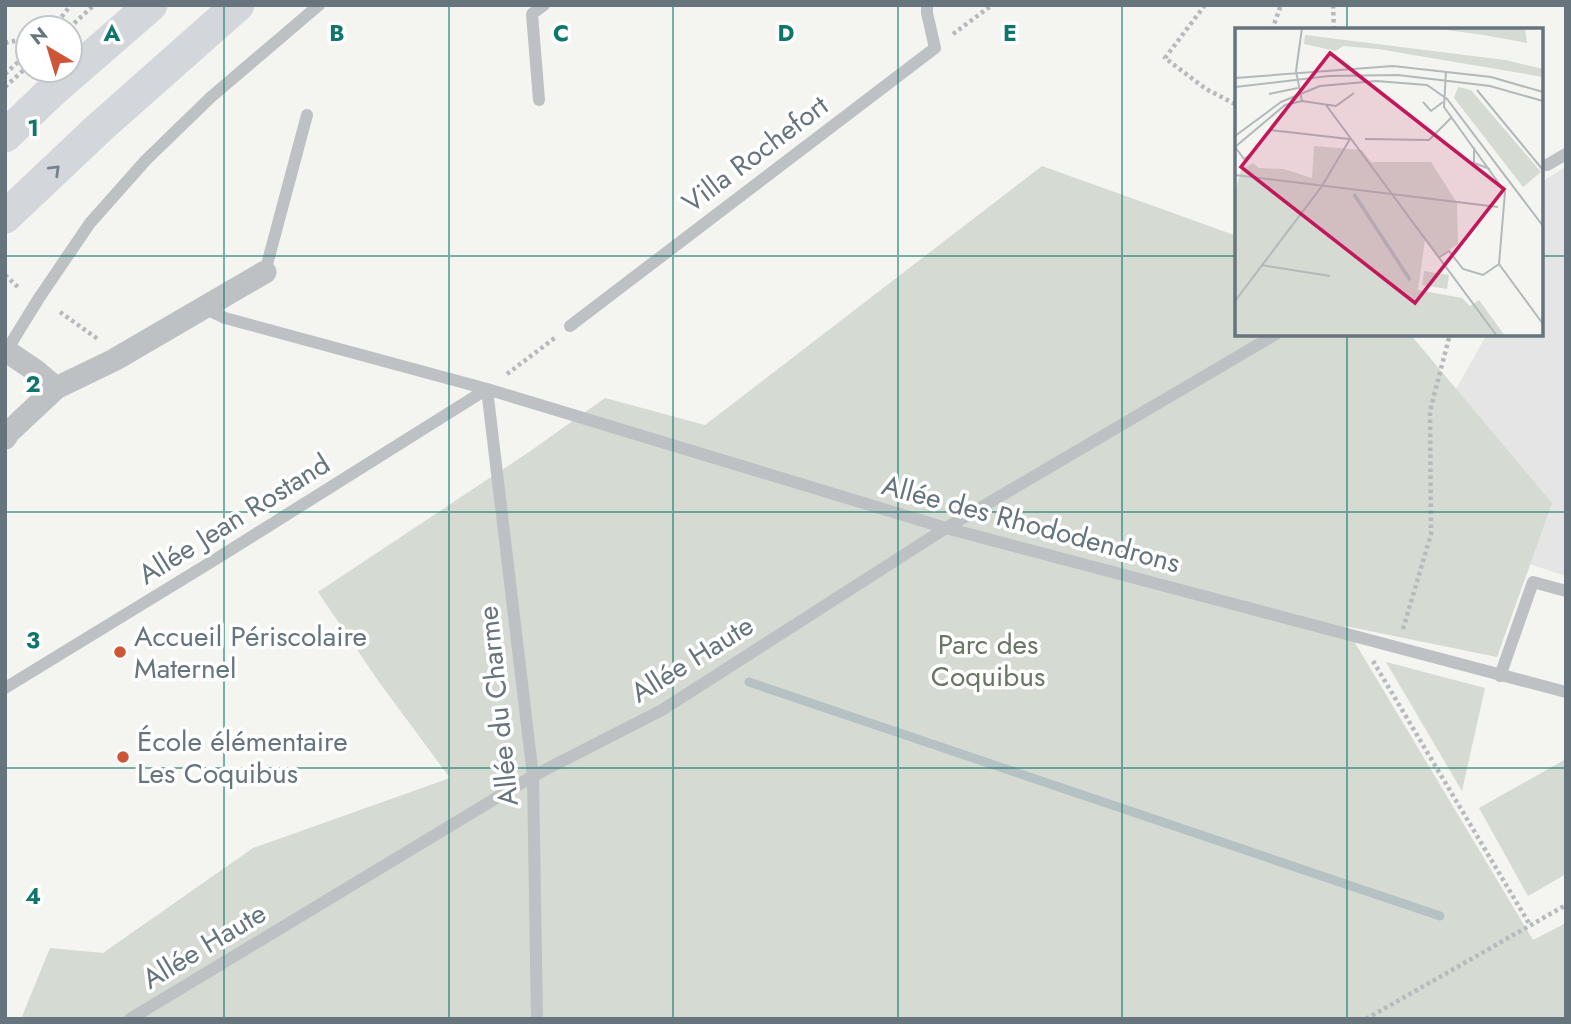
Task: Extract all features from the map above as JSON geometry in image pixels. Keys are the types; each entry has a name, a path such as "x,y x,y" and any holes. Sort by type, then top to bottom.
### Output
{"main road":[{"path":"5,136 52,91 151,5"},
{"path":"5,217 98,129 238,5"}],"street":[{"path":"5,438 56,388 114,360 265,272"},
{"path":"6,352 36,371 56,388"}],"lane":[{"path":"6,352 90,223 146,160 211,97 319,5"},
{"path":"539,100 532,14 544,5"},
{"path":"927,5 936,48"},
{"name":"Villa Rochefort","path":"570,326 936,48"},
{"path":"265,272 307,115"},
{"path":"1543,165 1548,165 1566,154"},
{"name":"Allée des Rhododendrons","path":"204,308 225,318 487,389 946,528 1566,692"},
{"name":"Allée Haute","path":"130,1019 533,776 662,710 946,528 1273,336"},
{"name":"Allée Jean Rostand","path":"5,688 487,389"},
{"name":"Allée du Charme","path":"487,389 533,776 537,1019"},
{"path":"1500,676 1533,582 1566,591"}],"path":[{"path":"936,48 992,5"},
{"path":"1205,5 1165,58 1206,89 1235,104"},
{"path":"1273,28 1281,5"},
{"path":"1333,5 1334,28"},
{"path":"5,275 25,293"},
{"path":"60,312 105,344 114,360"},
{"path":"487,389 570,326"},
{"path":"1398,647 1431,534 1430,411 1449,336"},
{"path":"1360,639 1530,925"},
{"path":"1366,1019 1566,905"}],"shaded area":[{"path":"1566,167 1566,576 1444,536 1442,414 1486,336 1543,336 1543,181"}],"green space":[{"name":"Parc des Coquibus","path":"1042,166 1235,235 1235,336 1412,336 1552,503 1497,657 1345,626 1533,940 1566,923 1566,1019 21,1019 50,948 103,953 253,848 450,778 379,682 318,592 529,452 605,398 705,425"},
{"path":"1386,662 1485,688 1462,791"},
{"path":"1566,759 1566,874 1528,896 1479,808"}],"waterway":[{"path":"749,682 1440,916"}],"place":[{"name":"Accueil Périscolaire Maternel","path":"120,652"},
{"name":"École élémentaire Les Coquibus","path":"123,757"}]}
